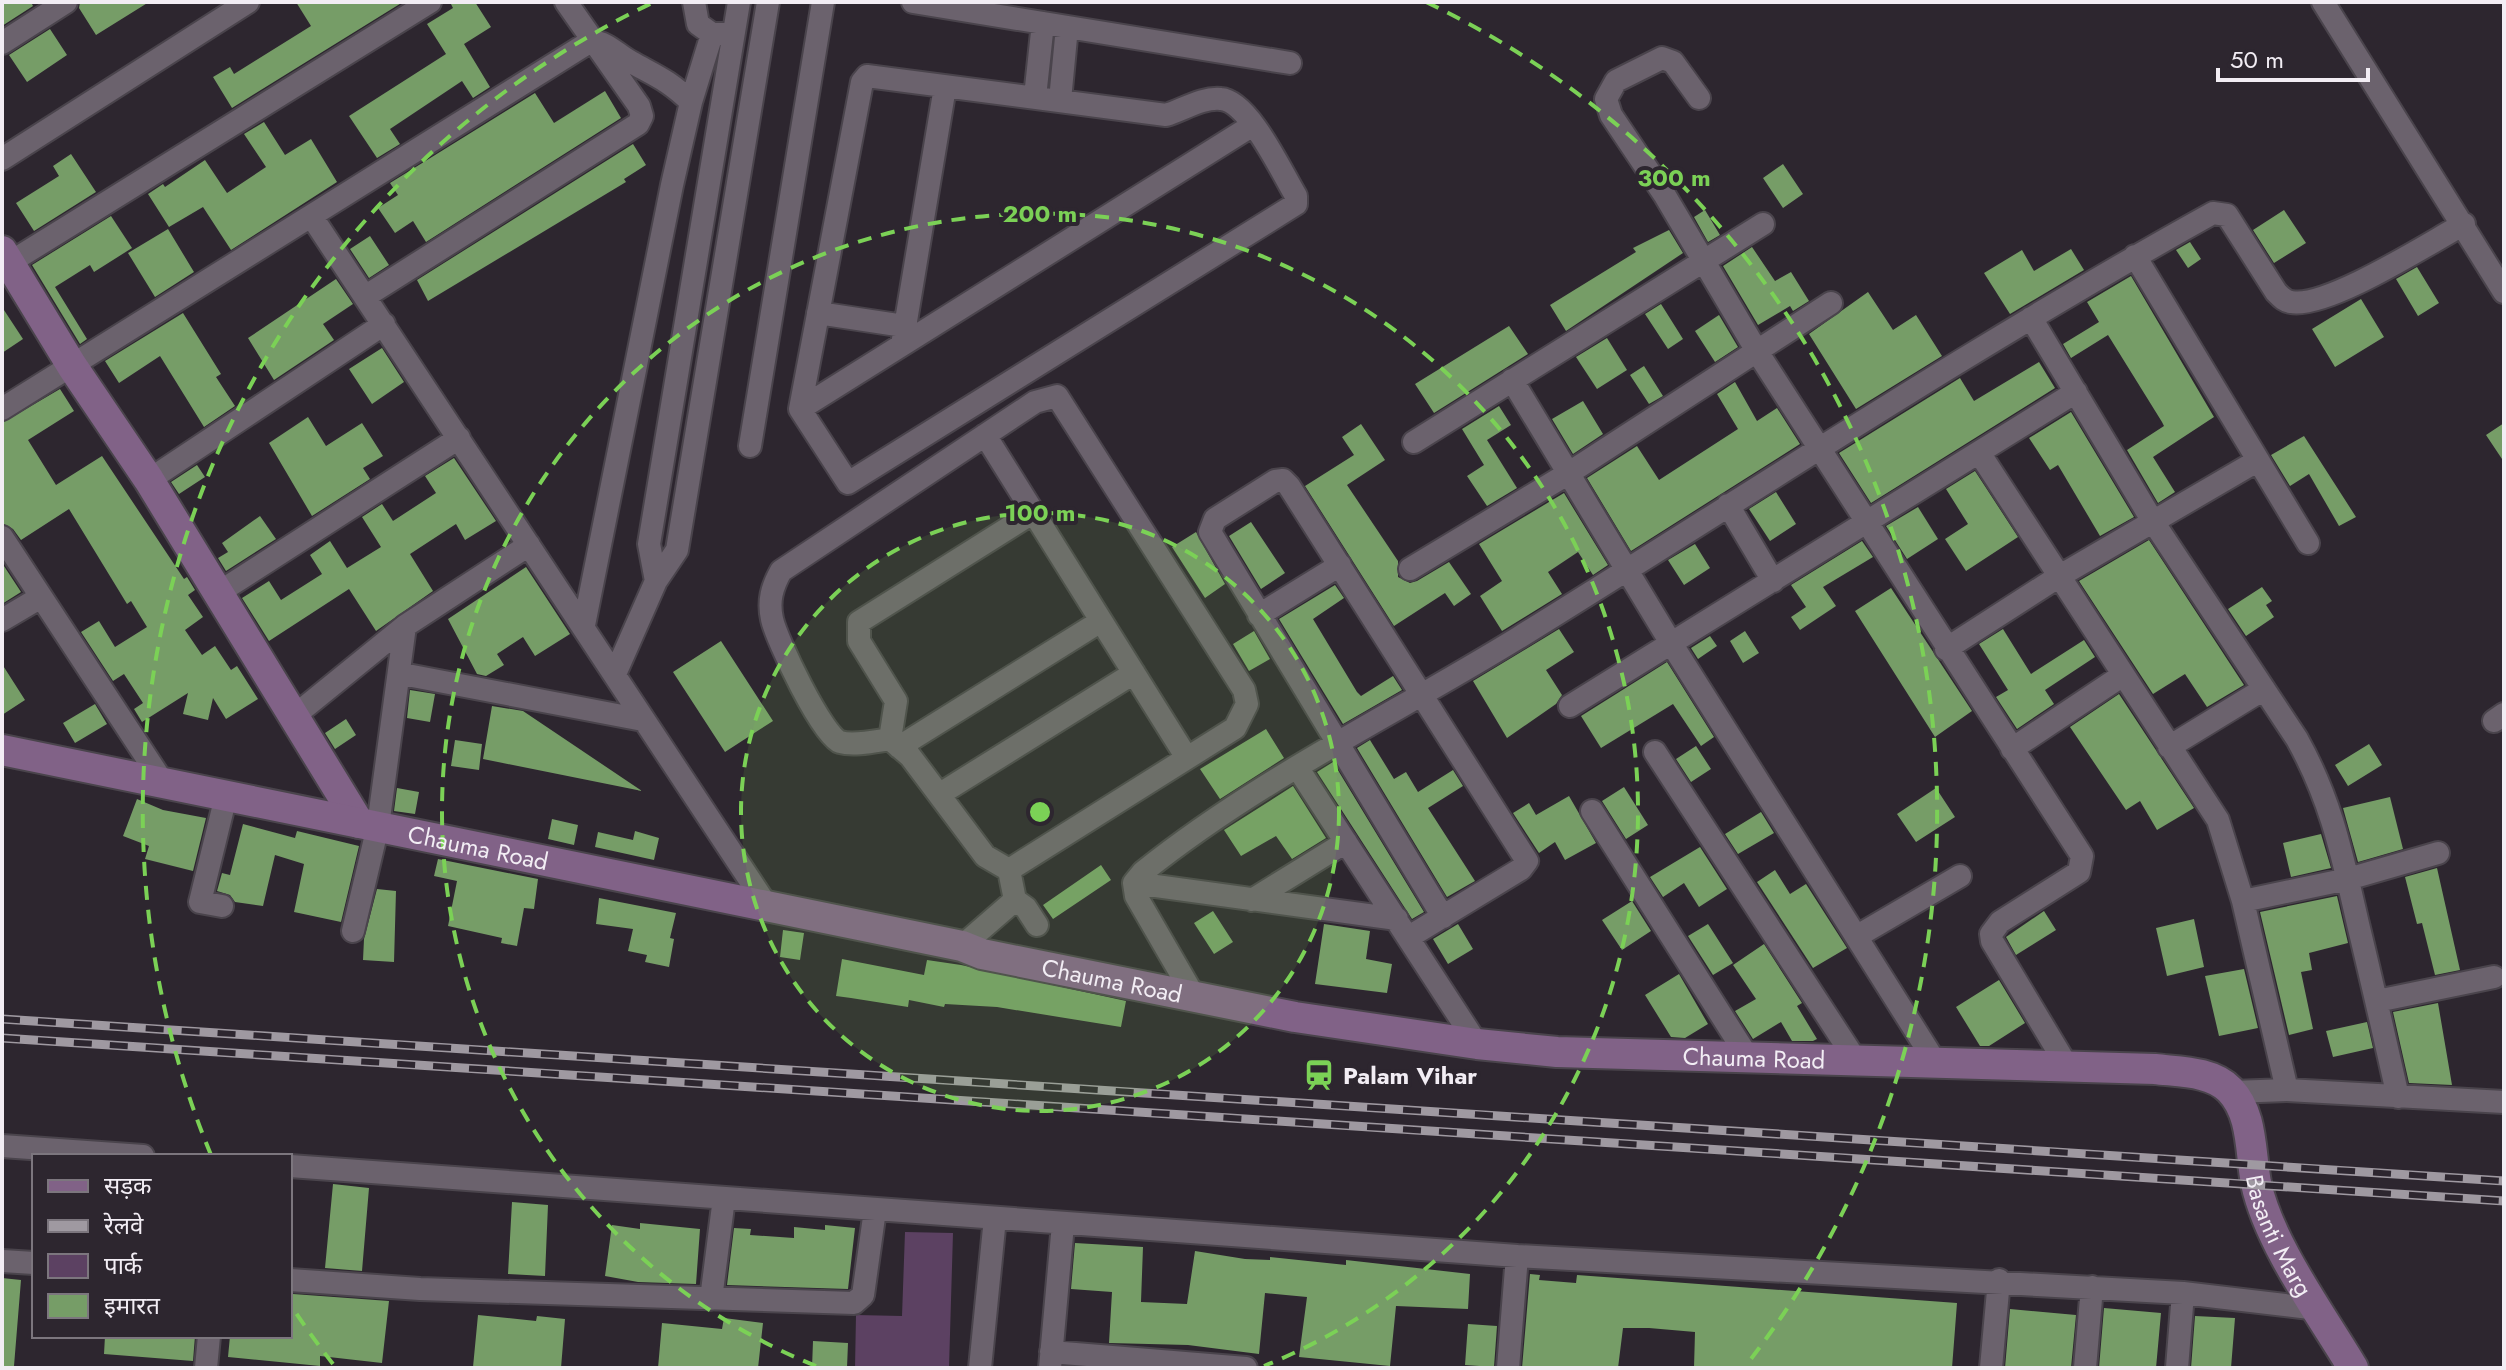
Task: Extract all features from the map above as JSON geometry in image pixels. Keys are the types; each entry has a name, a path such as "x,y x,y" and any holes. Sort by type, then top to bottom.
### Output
{"street":[{"path":"2,43 66,2"},
{"path":"2,159 248,2"},
{"path":"369,825 293,717 149,480 72,366 6,257 430,2"},
{"path":"366,296 638,124 642,116 639,106 566,2"},
{"path":"694,2 698,24 723,34"},
{"path":"584,625 691,102 739,2"},
{"path":"615,674 656,581 677,550 768,2"},
{"path":"750,446 823,2"},
{"path":"913,2 1290,63"},
{"path":"2323,2 2504,292"},
{"path":"1035,97 1043,23"},
{"path":"1060,100 1067,27"},
{"path":"656,581 649,544 723,34"},
{"path":"2,409 591,41 604,43 631,62 665,77 691,102"},
{"path":"1699,98 1673,62 1662,58 1616,81 1606,99 1611,115 1758,353 2082,856 2083,864 2079,872 2000,922 1991,934 1992,941 2067,1066"},
{"path":"871,76 945,87 1166,115 1203,101 1221,98 1243,110 1296,196 1294,207 851,482 842,478 800,409 862,82 871,76"},
{"path":"903,336 945,87"},
{"path":"800,409 903,336 1253,125"},
{"path":"1134,883 1157,861 1335,743 1514,640 1819,446 2031,318 2135,256 2220,212 2227,215 2276,292 2287,302 2300,303 2340,291 2464,224"},
{"path":"312,217 767,906"},
{"path":"1414,442 1763,224"},
{"path":"2135,256 2308,543"},
{"path":"1410,569 1569,473 1831,303"},
{"path":"818,313 903,336"},
{"path":"2031,318 2152,520 2297,739 2327,799 2398,1097"},
{"path":"149,480 384,324"},
{"path":"1512,380 1671,643 1881,954"},
{"path":"1570,706 2076,392"},
{"path":"1009,870 1187,758 1242,719 1247,704 1244,690 1061,400 1057,396 1045,397 985,435 781,571 773,584 772,619 781,647 831,736 841,742 894,743 1101,621"},
{"path":"985,435 1187,758"},
{"path":"218,593 459,438"},
{"path":"1980,454 2218,820 2243,901 2287,1090"},
{"path":"1946,649 2152,520 2257,461"},
{"path":"1134,883 1252,900 1403,928 1443,917 1521,869 1527,861 1283,480 1275,481 1211,525 1210,532 1443,917"},
{"path":"1728,505 1773,581"},
{"path":"1034,512 859,622 859,641 896,701 894,743 940,794 985,856 1009,870 1015,900 1026,908 1037,925"},
{"path":"2,537 162,781"},
{"path":"293,717 405,626 529,545"},
{"path":"1259,615 1340,565"},
{"path":"2,620 41,597"},
{"path":"353,931 369,825 402,674 405,626"},
{"path":"940,794 1134,673"},
{"path":"402,674 643,720"},
{"path":"2012,749 2123,675"},
{"path":"2169,747 2264,689"},
{"name":"Chauma Road","path":"2,750 962,946 982,954 1195,998 1477,1044 1557,1052 1749,1059 1934,1060 2184,1073 2219,1079 2233,1092"},
{"path":"1655,752 1855,1059"},
{"path":"1297,767 1477,1044"},
{"path":"222,906 200,902 226,796"},
{"path":"1592,811 1749,1059"},
{"path":"1252,900 1346,842"},
{"path":"2243,901 2348,879 2438,853"},
{"path":"1858,923 1960,876"},
{"path":"1134,883 1136,896 1195,998"},
{"path":"962,946 1015,900"},
{"path":"1858,923 1934,1060"},
{"path":"2377,1001 2494,977"},
{"path":"2233,1092 2287,1090 2504,1102"},
{"name":"Basanti Marg","path":"2233,1092 2247,1119 2257,1185 2270,1222 2353,1368"},
{"path":"2,1146 115,1154"},
{"path":"292,1166 1517,1256 1999,1280 2183,1293 2318,1309"},
{"path":"711,1299 724,1198"},
{"path":"292,1280 846,1303 859,1300 875,1210"},
{"path":"980,1368 995,1218"},
{"path":"1063,1224 1050,1360 1246,1368"},
{"path":"1508,1368 1517,1256"},
{"path":"2,1261 32,1263"},
{"path":"1991,1368 1999,1280"},
{"path":"2085,1368 2092,1287"},
{"path":"2177,1368 2183,1293"},
{"path":"206,1368 209,1338"}],"green space":[{"path":"905,1232 953,1233 949,1368 855,1368 856,1315 902,1316"}],"building":[{"path":"2,2 31,2 33,6 2,26"},
{"path":"80,2 149,2 96,35 79,8"},
{"path":"296,2 403,2 232,108 213,77 230,67 234,74 311,26"},
{"path":"450,2 475,2 491,27 464,44 490,87 473,98 462,81 390,129 400,144 377,158 349,116 446,54 427,24 453,8"},
{"path":"50,29 67,55 27,82 9,55"},
{"path":"605,91 621,118 426,242 413,221 395,233 378,208 398,195 390,183 535,93 554,123"},
{"path":"264,122 285,155 311,139 337,182 231,250 203,207 169,227 148,194 163,184 165,187 205,160 227,193 266,167 244,134"},
{"path":"633,144 646,165 624,179 626,182 428,301 417,280"},
{"path":"71,154 96,192 34,231 16,203 59,176 53,166"},
{"path":"1783,164 1803,194 1783,208 1763,178"},
{"path":"1705,210 1720,235 1708,242 1694,217"},
{"path":"2284,210 2306,243 2274,263 2253,230"},
{"path":"111,216 132,248 94,272 90,265 55,287 87,339 80,344 32,265"},
{"path":"168,229 194,272 155,297 128,253"},
{"path":"1669,230 1683,253 1566,331 1550,305 1636,252 1633,248"},
{"path":"370,236 389,265 369,278 350,249"},
{"path":"2190,242 2201,259 2188,268 2176,250"},
{"path":"1752,247 1775,281 1791,272 1809,301 1793,311 1790,306 1758,325 1723,266"},
{"path":"2071,249 2084,270 2010,314 1984,273 2022,250 2034,271"},
{"path":"2417,267 2439,303 2418,316 2396,279"},
{"path":"2131,276 2214,417 2153,457 2175,492 2158,503 2127,450 2164,426 2162,422 2108,335 2071,358 2063,344 2099,322 2087,302"},
{"path":"336,279 353,304 323,324 334,340 274,380 248,338"},
{"path":"1868,292 1893,330 1916,315 1942,356 1856,409 1809,334"},
{"path":"2361,299 2384,337 2335,367 2312,329"},
{"path":"1661,304 1683,339 1668,349 1645,314"},
{"path":"2,307 23,339 2,353"},
{"path":"183,313 221,374 216,377 235,406 204,427 160,356 119,383 105,361"},
{"path":"1719,315 1738,347 1715,362 1695,331"},
{"path":"1509,326 1528,354 1434,413 1415,384"},
{"path":"1607,338 1627,370 1597,389 1576,357"},
{"path":"382,348 404,382 372,404 349,369"},
{"path":"2039,362 2055,388 1871,503 1839,453 1960,378 1974,401"},
{"path":"1644,366 1663,396 1649,404 1630,375"},
{"path":"1735,382 1757,421 1777,408 1800,444 1631,551 1587,478 1637,446 1659,480 1738,429 1717,394"},
{"path":"60,389 74,411 28,440 56,485 102,456 184,579 187,577 195,590 188,595 203,617 185,630 202,655 215,646 231,670 237,666 258,699 226,719 213,698 208,720 183,714 188,693 142,722 134,709 143,703 124,674 113,681 81,632 99,621 115,647 147,627 131,601 127,604 69,509 21,540 13,529 2,523 2,423"},
{"path":"1583,401 1603,434 1573,454 1552,419"},
{"path":"1499,406 1511,425 1487,440 1517,488 1487,506 1467,476 1484,465 1462,429"},
{"path":"2071,412 2134,517 2100,536 2058,465 2050,470 2029,438"},
{"path":"308,417 326,446 362,423 383,456 363,468 370,479 312,516 269,443"},
{"path":"2504,423 2504,462 2486,435"},
{"path":"1361,424 1385,460 1347,485 1398,561 1398,577 1410,583 1417,581 1449,562 1471,594 1454,606 1445,593 1394,626 1305,486 1354,455 1342,437"},
{"path":"2304,436 2356,517 2339,526 2309,474 2290,486 2271,455"},
{"path":"454,458 496,521 465,540 456,524 410,554 433,591 376,631 349,589 269,641 242,598 269,581 281,600 322,574 310,555 330,541 347,568 381,547 362,517 382,504 393,521 436,493 425,476"},
{"path":"197,465 205,477 179,494 171,482"},
{"path":"1975,471 2018,537 1966,571 1945,539 1968,524 1946,489"},
{"path":"1776,492 1796,524 1770,541 1749,509"},
{"path":"1564,493 1608,565 1593,575 1578,552 1548,572 1562,594 1502,631 1480,596 1502,581 1479,544"},
{"path":"1918,507 1938,539 1907,559 1886,526"},
{"path":"260,516 276,539 226,571 218,558 228,552 222,543"},
{"path":"1251,522 1285,573 1261,589 1229,536"},
{"path":"1196,532 1225,584 1205,598 1172,547"},
{"path":"2149,540 2244,685 2207,707 2185,674 2153,694 2079,581"},
{"path":"1862,541 1873,557 1823,587 1836,606 1800,630 1791,617 1806,607 1791,585"},
{"path":"1695,544 1710,568 1684,585 1668,560"},
{"path":"2,563 21,592 2,604"},
{"path":"526,567 570,634 535,656 523,637 497,654 504,665 486,676 477,674 448,619"},
{"path":"1335,585 1344,598 1313,619 1357,692 1361,696 1393,676 1402,690 1343,724 1279,619"},
{"path":"2262,587 2272,601 2266,605 2274,617 2246,636 2228,609"},
{"path":"1891,588 1972,711 1935,737 1855,611"},
{"path":"1559,629 1574,652 1546,670 1562,695 1556,704 1507,738 1473,681"},
{"path":"2003,629 2031,674 2084,640 2095,657 2045,690 2054,704 2017,729 1996,697 2008,690 1979,644"},
{"path":"1254,631 1270,659 1249,671 1233,644"},
{"path":"1745,631 1759,653 1743,663 1730,641"},
{"path":"1710,636 1717,646 1698,659 1691,648"},
{"path":"721,641 773,721 725,752 673,672"},
{"path":"1667,662 1714,737 1701,746 1673,704 1601,748 1581,716"},
{"path":"2,664 25,700 2,715"},
{"path":"410,690 435,694 430,722 407,718"},
{"path":"2119,694 2194,808 2157,830 2140,801 2126,810 2070,727"},
{"path":"95,704 107,724 75,743 63,723"},
{"path":"492,706 523,711 642,791 483,759"},
{"path":"346,719 356,735 335,749 325,733"},
{"path":"1266,729 1284,758 1220,799 1200,769"},
{"path":"455,740 482,744 479,770 451,766"},
{"path":"1370,740 1394,779 1406,772 1418,792 1453,770 1463,786 1428,808 1475,881 1447,897 1357,748"},
{"path":"2369,744 2382,765 2348,786 2335,765"},
{"path":"1696,746 1711,769 1691,782 1676,759"},
{"path":"1333,762 1424,912 1412,919 1317,772"},
{"path":"1293,786 1326,838 1292,859 1276,836 1241,856 1224,830"},
{"path":"1624,787 1648,825 1626,839 1602,801"},
{"path":"397,788 419,792 415,814 394,811"},
{"path":"1936,788 1955,817 1916,842 1897,814"},
{"path":"1569,796 1596,843 1565,860 1555,842 1539,853 1513,813 1529,803 1536,815"},
{"path":"2390,797 2403,849 2358,862 2343,808"},
{"path":"137,799 163,810 206,818 193,871 145,859 149,846 123,836"},
{"path":"1761,812 1774,833 1738,854 1725,834"},
{"path":"552,819 578,825 574,845 548,839"},
{"path":"243,824 295,838 297,831 359,846 341,922 294,912 304,864 275,855 263,906 235,902 230,895 217,891 222,873 230,875"},
{"path":"635,831 659,838 654,860 595,847 598,832 633,840"},
{"path":"2321,834 2331,868 2291,877 2283,843"},
{"path":"1700,847 1727,889 1699,907 1684,883 1663,897 1650,877"},
{"path":"438,859 538,879 534,909 524,908 517,946 501,943 502,938 448,926 457,881 434,876"},
{"path":"1101,865 1111,880 1053,919 1043,905"},
{"path":"2437,868 2460,970 2435,975 2422,923 2417,924 2405,877"},
{"path":"1775,870 1790,894 1806,884 1847,948 1813,968 1757,882"},
{"path":"377,889 396,891 394,962 363,960 364,939"},
{"path":"2337,896 2348,943 2309,953 2312,970 2301,972 2313,1029 2289,1035 2260,912"},
{"path":"599,898 676,913 670,938 674,939 669,967 645,962 647,955 628,951 633,929 596,924"},
{"path":"1632,901 1651,931 1622,950 1602,920"},
{"path":"1213,911 1233,942 1214,954 1194,923"},
{"path":"2044,911 2056,930 2016,955 2006,937"},
{"path":"2194,919 2204,967 2167,976 2156,928"},
{"path":"1324,924 1370,931 1366,959 1392,964 1387,993 1315,984"},
{"path":"1458,924 1473,949 1448,964 1433,939"},
{"path":"1708,924 1733,963 1713,975 1688,936"},
{"path":"783,930 804,933 800,960 780,957"},
{"path":"1764,944 1802,1003 1797,1006 1817,1039 1792,1041 1781,1022 1753,1039 1735,1011 1756,999 1733,965"},
{"path":"842,959 924,975 927,960 961,965 1126,1001 1121,1027 997,1007 945,1004 944,1007 909,1000 908,1007 836,996"},
{"path":"2244,969 2258,1028 2219,1036 2205,976"},
{"path":"1679,974 1708,1024 1685,1038 1671,1037 1645,995"},
{"path":"1999,980 2025,1023 1989,1046 1980,1046 1956,1007"},
{"path":"2438,1003 2452,1085 2409,1083 2393,1012"},
{"path":"2367,1022 2373,1048 2333,1057 2326,1031"},
{"path":"333,1184 369,1188 362,1271 325,1268"},
{"path":"512,1202 548,1205 545,1276 508,1274"},
{"path":"640,1223 700,1229 696,1284 638,1282 605,1276 612,1225 640,1229"},
{"path":"825,1225 855,1228 848,1289 727,1285 734,1228 751,1229 750,1235 794,1238 794,1227 825,1230"},
{"path":"1075,1243 1143,1247 1141,1302 1187,1304 1195,1251 1245,1259 1270,1260 1270,1257 1346,1265 1346,1260 1470,1274 1468,1309 1396,1306 1390,1366 1299,1357 1307,1297 1265,1293 1259,1354 1188,1345 1109,1343 1112,1292 1071,1289"},
{"path":"1530,1274 1540,1275 1539,1280 1576,1283 1577,1275 1957,1303 1952,1368 1694,1368 1695,1332 1623,1328 1618,1368 1522,1368"},
{"path":"2,1278 21,1280 14,1366 2,1366"},
{"path":"293,1294 389,1301 382,1363 320,1356 320,1366 228,1357 230,1338 292,1338"},
{"path":"2104,1308 2161,1313 2156,1368 2099,1368"},
{"path":"2010,1309 2076,1315 2071,1368 2005,1368"},
{"path":"478,1315 536,1321 537,1316 565,1319 561,1368 473,1367"},
{"path":"2195,1316 2235,1318 2231,1368 2191,1368"},
{"path":"724,1318 763,1323 758,1368 658,1368 662,1323 722,1329"},
{"path":"1468,1324 1497,1326 1494,1367 1465,1365"},
{"path":"105,1338 195,1338 193,1361 104,1354"},
{"path":"813,1341 848,1343 847,1368 812,1368"}],"railway":[{"path":"2,1019 2504,1181"},
{"path":"2,1038 2504,1201"}],"place":[{"name":"Palam Vihar","path":"1319,1075"}]}
